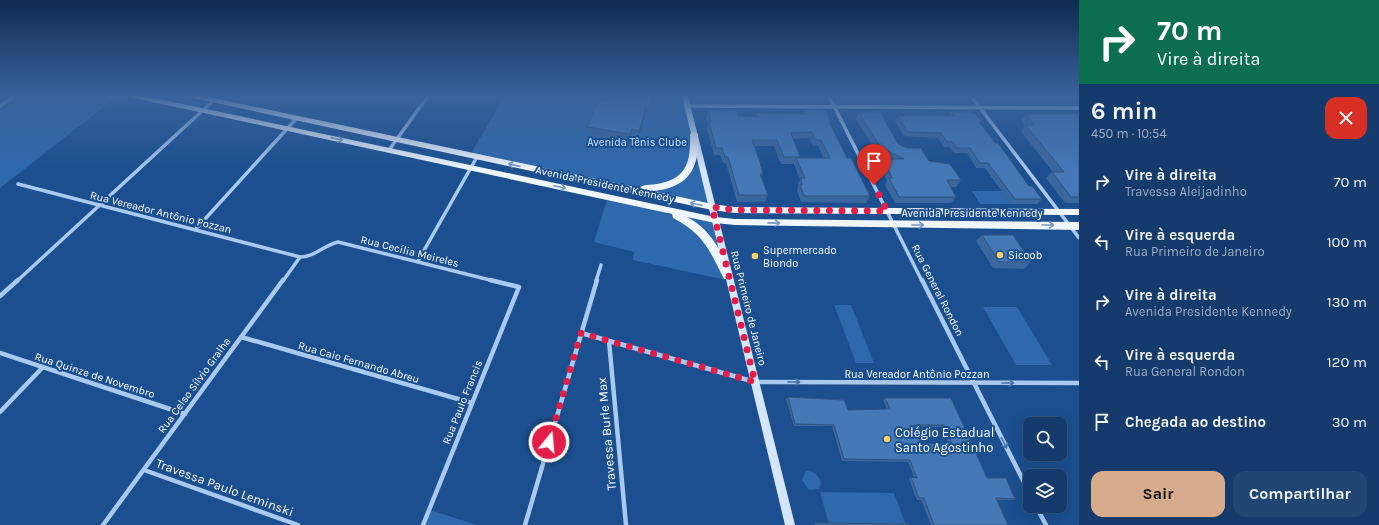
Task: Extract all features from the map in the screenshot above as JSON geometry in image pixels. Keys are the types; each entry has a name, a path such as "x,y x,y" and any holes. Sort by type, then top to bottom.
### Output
{"main road":[{"name":"Avenida Presidente Kennedy","path":"250,120 715,220 735,222 1074,226"},
{"name":"Avenida Presidente Kennedy","path":"309,120 618,188 712,207 735,210 1079,212"},
{"path":"618,188 656,188 672,184 683,177 690,170 695,160 694,134"},
{"path":"625,200 673,214 696,226 707,236 728,276"}],"street":[{"path":"0,296 192,120"},
{"path":"195,230 294,120"},
{"path":"390,150 410,120"},
{"name":"Rua Primeiro de Janeiro","path":"691,120 790,525"},
{"name":"Rua General Rondon","path":"841,120 1023,480"},
{"path":"989,120 1059,212 1074,226 1079,238"},
{"path":"418,261 477,157"},
{"name":"Rua Vereador Antônio Pozzan","path":"18,184 300,257"},
{"name":"Rua Cecília Meireles","path":"300,257 306,257 332,243 338,242 519,287"},
{"name":"Rua Celso Sílvio Gralha","path":"104,525 300,257"},
{"path":"525,525 601,266"},
{"name":"Rua Paulo Francis","path":"424,525 519,287"},
{"name":"Rua Vereador Antônio Pozzan","path":"581,333 755,382 1079,383"},
{"name":"Rua Caio Fernando Abreu","path":"241,337 472,403"},
{"name":"Travessa Burle Max","path":"609,341 626,525"},
{"name":"Rua Quinze de Novembro","path":"0,353 185,414"},
{"path":"0,412 43,367"},
{"name":"Travessa Paulo Leminski","path":"144,470 298,525"},
{"path":"1040,513 1046,525"}],"green space":[{"path":"0,120 87,120 0,188"},
{"name":"Avenida Tênis Clube","path":"490,120 691,120 694,134 695,160 671,184 639,190 470,155"},
{"path":"698,162 708,204 646,192 669,185 682,179 688,175"},
{"path":"972,191 1002,191 1011,204 980,204"},
{"path":"607,199 642,206 666,213 688,223 704,240 717,261 726,280 633,260 634,252 594,242"},
{"path":"679,214 713,221 723,261"},
{"path":"834,305 851,305 874,363 856,363"},
{"path":"983,307 1017,307 1052,365 1016,365"},
{"path":"806,471 812,472 817,476 821,483 819,489 809,490 802,480"},
{"path":"820,492 894,493 906,525 829,524"},
{"path":"430,510 477,525 424,525"}],"building":[{"path":"590,120 642,120 639,131 632,129 630,134 587,127"},
{"path":"711,120 830,120 831,122 829,122 847,158 851,158 870,196 804,196 800,185 802,185 801,178 805,178 796,158 830,158 821,140 816,140 812,132 791,133 800,157 784,157 777,140 752,140 763,174 760,174 768,195 739,195 728,157 725,157 722,148 716,148 709,122 711,122"},
{"path":"864,120 885,120 898,144 907,148 921,148 929,161 950,164 961,180 947,180 956,197 899,197 889,178 892,178 883,159 904,159 880,147"},
{"path":"901,120 981,120 982,122 979,122 995,143 998,143 1029,186 1032,186 1042,199 1015,199 988,163 980,163 970,148 957,148 953,142 947,142 941,133 907,132"},
{"path":"1031,120 1079,120 1079,197 1071,197 1052,172 1064,172 1026,125 1035,125"},
{"path":"982,235 1013,235 1031,262 999,262"},
{"path":"788,397 844,400 848,410 890,409 885,398 951,398 987,478 1006,478 1015,499 996,498 1008,525 934,525 924,498 919,498 911,477 917,478 910,460 844,459 834,425 795,424","holes":["914,425 944,425 952,444 921,443"]},
{"path":"815,523 909,524 909,525 815,525"}],"place":[{"name":"Sicoob","path":"1000,255"},
{"name":"Supermercado Biondo","path":"755,256"},
{"name":"Colégio Estadual Santo Agostinho","path":"887,439"}],"route":[{"path":"549,442 581,333 755,382 712,207 735,210 887,211 874,185"}]}
